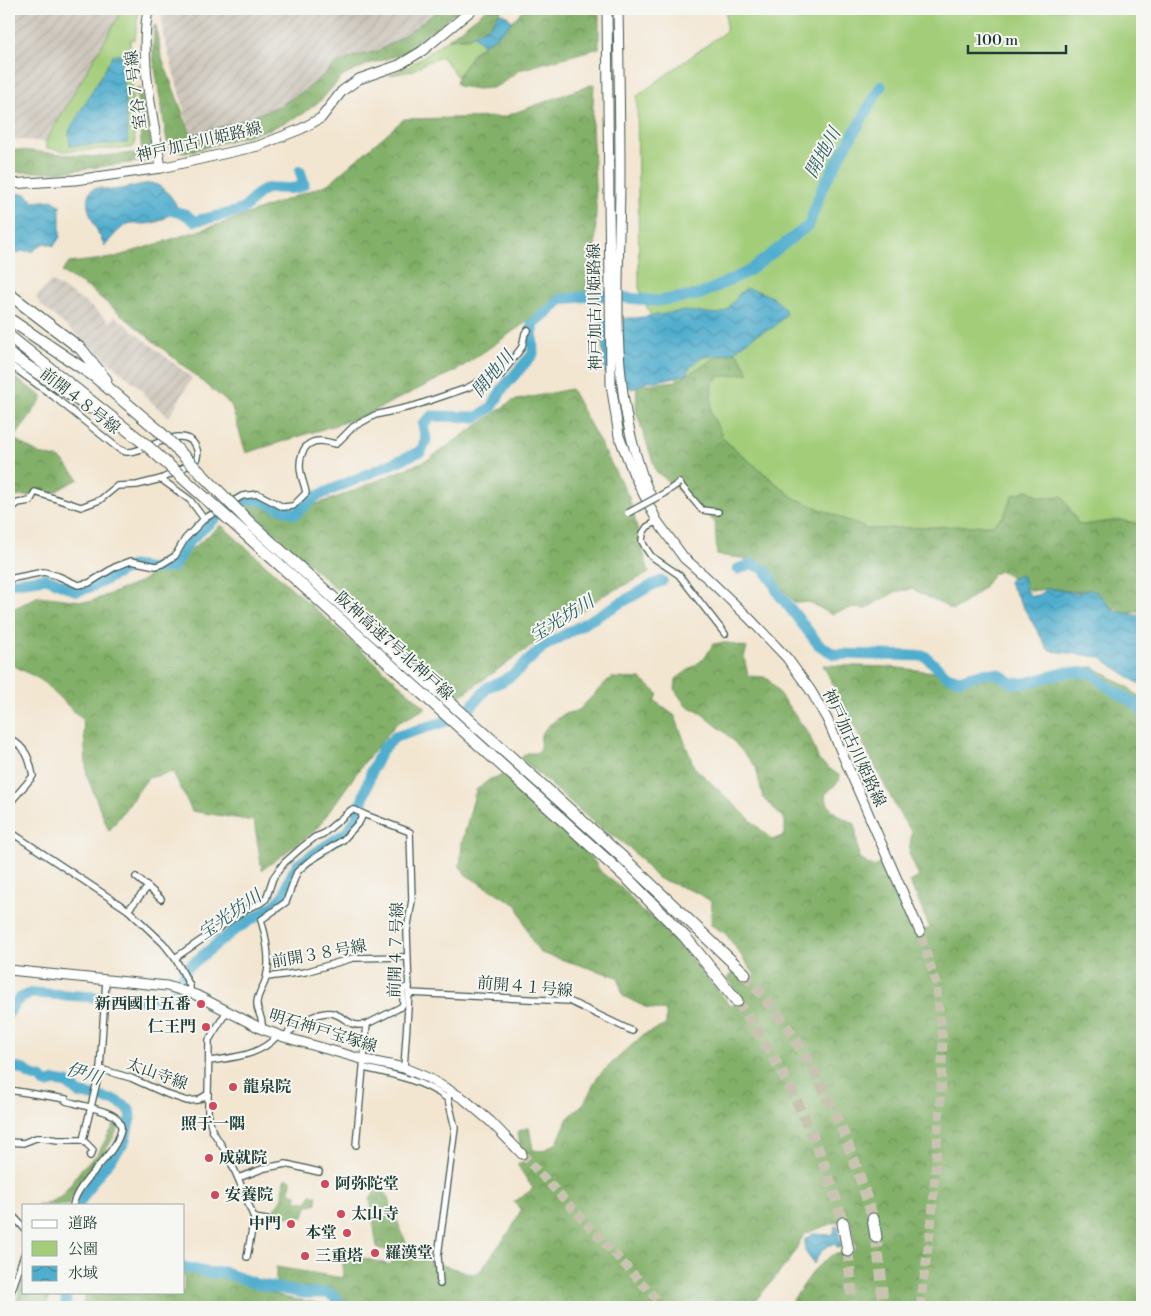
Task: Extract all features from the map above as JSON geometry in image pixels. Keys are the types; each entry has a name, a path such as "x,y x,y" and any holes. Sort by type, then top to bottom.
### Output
{"highway":[{"path":"9,294 81,349 125,402"},
{"name":"阪神高速7号北神戸線","path":"9,319 94,376 158,430 295,571"},
{"path":"9,336 143,446"},
{"path":"9,354 143,446"},
{"name":"阪神高速7号北神戸線","path":"143,446 295,571 548,799 676,927 737,1001"},
{"name":"阪神高速7号北神戸線","path":"548,799 620,855 745,974"},
{"path":"873,1219 876,1237"},
{"path":"843,1223 848,1251"}],"main road":[{"name":"室谷７号線","path":"148,9 145,25 146,68 161,168"},
{"name":"神戸加古川姫路線","path":"9,184 75,180 161,168 258,146 301,129 321,118 342,92 359,79 399,65 422,51 473,9"},
{"name":"神戸加古川姫路線","path":"607,9 614,272"},
{"name":"神戸加古川姫路線","path":"618,9 620,177 614,272 611,384 630,434 645,484 663,520 706,576"},
{"name":"神戸加古川姫路線","path":"618,400 619,436 634,475 657,521 684,558 706,576 749,618 787,658 811,691 827,719 920,932"},
{"name":"明石神戸宝塚線","path":"9,970 106,984 173,988 186,992 262,1029 281,1036 364,1064 404,1068 428,1078 464,1099 491,1122 522,1154"}],"street":[{"path":"9,579 44,572 78,585 89,584 115,567 131,561 156,566 162,564 175,556 185,539 204,519 242,496 258,494 283,506 293,506 306,493 300,472 302,451 312,442 319,441 336,444 353,427 375,415 414,406 466,388 482,380 501,375 522,347 524,333 528,330"},
{"name":"前開４８号線","path":"9,364 53,396 118,449 126,452 134,451 182,436 194,444 198,457 196,462 161,479"},
{"path":"9,510 18,503 30,501 35,492 81,507 100,500 117,486 137,485 161,479 190,500 204,519"},
{"path":"628,513 679,483 702,510 718,512"},
{"path":"657,521 648,527 643,534 642,541 645,548 651,556 679,576 726,634"},
{"path":"9,738 22,746 33,776 9,804"},
{"path":"175,958 248,908 266,899 273,878 284,863 301,848 328,830 346,813 355,810 363,814"},
{"name":"前開４７号線","path":"267,977 267,946 261,920 286,902 297,872 308,862 343,840 360,821 363,814 410,832 412,900 407,931 409,993 404,1068"},
{"path":"9,831 128,910 175,958 190,986 186,992"},
{"path":"136,877 162,899"},
{"path":"128,910 148,887"},
{"name":"前開３８号線","path":"267,977 305,972 353,958 407,957"},
{"path":"262,1029 263,1020 256,1006 259,993 267,977"},
{"path":"82,1140 100,1069 106,984"},
{"path":"210,1061 254,1054 302,1023 327,1012 333,1013 356,1026 367,1024 400,1007 403,1004 403,989 408,986"},
{"name":"前開４１号線","path":"409,993 569,1001 632,1031"},
{"path":"208,1094 209,1040 227,1011"},
{"path":"356,1144 367,1024"},
{"path":"364,1064 420,1084 448,1099"},
{"name":"太山寺線","path":"100,1069 131,1078 168,1095 187,1100 198,1100 208,1094"},
{"path":"9,1090 66,1099 66,1101 108,1113 120,1122 121,1129 113,1146 74,1198 73,1204"},
{"path":"440,1284 438,1256 455,1128 448,1099 450,1090"},
{"name":"太山寺線","path":"208,1094 208,1112 212,1130 230,1159 254,1218"},
{"path":"9,1142 23,1143 36,1138 82,1140 93,1150 90,1156"},
{"path":"238,1178 265,1168 286,1164 319,1172"},
{"path":"9,1216 14,1217 22,1226"},
{"path":"247,1257 254,1218 272,1221"},
{"path":"9,1296 14,1287 22,1261"}],"shaded area":[{"path":"9,9 123,9 46,142 9,139"},
{"path":"161,9 441,9 399,39 378,51 352,57 335,65 308,88 282,105 235,123 191,135 163,34"},
{"path":"51,281 85,302 110,322 115,316 192,378 169,417 144,396 145,392 41,305 36,297"}],"green space":[{"path":"123,9 139,9 135,39 130,40 135,145 132,148 65,151 46,148 46,141"},
{"path":"441,9 459,9 406,53 369,64 343,76 321,100 303,114 270,129 185,153 168,147 153,56 154,26 156,25 161,56 191,135 235,123 282,105 308,88 335,65 352,57 378,51 399,39"},
{"path":"487,9 502,9 486,29 466,37 448,39"},
{"path":"524,9 599,9 599,48 519,70 501,84 492,88 477,89 458,86 456,82 458,77 475,51 501,33"},
{"path":"726,9 1142,9 1142,560 859,554 691,412 639,288 637,96 726,31"},
{"path":"473,35 483,45 475,51 457,77 442,57 427,62 412,71 389,75 408,67 448,39 468,38"},
{"path":"594,84 592,124 596,207 595,291 548,307 459,369 361,417 246,453 231,405 90,289 62,272 69,263 112,258 226,222 328,184 404,119 503,117"},
{"path":"136,88 140,88 152,150 151,157 145,161 58,172 9,172 9,149 94,157 142,152"},
{"path":"737,352 749,373 719,377 712,383 711,413 724,440 794,498 868,529 992,525 1003,517 1013,495 1028,490 1041,497 1062,496 1078,523 1083,525 1119,520 1142,524 1142,610 1129,614 1110,607 1096,593 1046,589 1031,591 1001,571 992,574 980,590 953,610 912,589 895,592 865,609 851,608 831,614 809,602 795,603 760,565 741,558 717,555 715,522 656,471 636,411 637,385 677,381 718,356"},
{"path":"9,374 43,397 14,439 39,454 61,459 79,479 51,495 20,496 9,499"},
{"path":"571,389 629,497 649,573 602,596 456,699 246,506 251,501 291,512 338,497 429,459 512,401"},
{"path":"221,525 426,708 396,724 363,764 316,830 262,870 254,821 192,811 173,772 148,778 109,831 87,776 83,720 41,680 9,663 9,611 39,596 89,602 136,584 188,552"},
{"path":"729,643 747,648 744,657 748,676 764,677 769,680 809,734 819,761 840,776 839,781 825,795 829,806 840,816 855,824 859,858 872,867 882,864 913,933 930,928 910,882 919,877 909,853 912,832 900,815 823,665 890,667 935,672 967,681 997,677 1027,682 1076,668 1093,667 1128,687 1142,700 1142,1307 789,1307 816,1268 832,1255 856,1250 850,1217 804,1234 790,1260 750,1307 346,1307 339,1293 303,1291 276,1284 276,1267 343,1278 343,1253 391,1265 394,1252 377,1248 370,1198 379,1187 387,1195 407,1245 424,1260 473,1274 480,1271 512,1228 521,1210 514,1202 533,1189 517,1164 531,1159 520,1147 518,1131 529,1127 533,1150 542,1151 557,1143 568,1118 584,1103 598,1076 643,1035 666,1025 666,1011 647,1008 623,996 618,977 541,953 532,941 517,905 466,875 460,866 462,843 476,790 490,779 504,775 594,861 601,872 625,891 641,911 659,921 731,1006 742,998 727,978 734,971 746,983 755,975 726,934 711,925 712,902 698,893 657,878 629,847 594,823 521,758 527,753 536,753 540,749 541,734 548,726 564,714 579,710 607,681 612,678 641,679 658,694 655,701 675,716 694,767 772,840 785,835 785,820 763,798 756,767 727,734 697,710 686,706 675,690 676,679 705,658 713,644"},
{"path":"114,1125 119,1127 105,1152 78,1185 69,1204 42,1204 61,1197 82,1168 97,1155"},
{"path":"287,1178 291,1180 290,1192 296,1194 297,1201 308,1202 311,1194 317,1196 317,1203 307,1206 304,1217 275,1216 273,1214 273,1211 283,1198 284,1180"},
{"path":"185,1268 226,1277 287,1298 329,1305 331,1307 82,1307 86,1294 185,1294"},
{"path":"22,1283 22,1294 50,1294 45,1307 15,1307"}],"water":[{"path":"499,13 505,14 512,21 501,33 483,45 473,35 491,25"},
{"path":"113,55 122,55 128,143 70,146 69,131"},
{"path":"152,183 167,192 177,207 158,222 128,224 105,246 88,207 87,199 89,193 97,188 113,190"},
{"path":"9,193 27,194 33,202 52,200 60,205 60,237 54,246 44,243 33,251 23,251 9,256"},
{"path":"746,289 769,296 779,303 786,312 784,317 774,327 756,335 733,352 701,358 689,368 688,374 658,381 648,381 633,389 628,387 618,391 605,373 600,322 603,320 684,311 719,314 726,311 741,292"},
{"path":"1018,576 1023,576 1026,590 1031,596 1038,595 1048,588 1077,593 1089,589 1098,593 1114,611 1142,616 1142,686 1100,657 1048,649 1008,581"},
{"path":"835,1226 838,1226 841,1247 838,1248 834,1244 827,1247 814,1264 805,1251 805,1239 813,1234 830,1235 834,1232"}],"waterway":[{"name":"開地川","path":"9,583 46,578 77,591 93,586 132,566 154,569 173,567 190,540 214,519 245,499 260,500 295,514 315,497 421,451 426,440 423,424 432,416 477,417 492,407 503,388 533,354 532,325 562,299 600,295 657,301 699,295 749,271 809,225 822,188 881,86"},
{"path":"161,208 185,214 194,221 233,212 243,209 259,193 266,189 295,188 304,184 300,171"},
{"name":"宝光坊川","path":"738,569 752,564 764,569 778,593 819,645 834,654 925,656 947,676 959,680 984,673 998,674 1012,683 1025,683 1067,672 1092,673 1107,686 1137,705 1142,711"},
{"name":"宝光坊川","path":"9,1013 18,1000 25,995 34,993 139,1000 154,996 172,997 187,968 233,931 275,905 284,896 289,880 297,865 347,832 357,818 372,770 382,750 395,737 444,722 468,710 488,687 503,681 515,673 543,647 662,581"},
{"name":"伊川","path":"9,1066 25,1070 30,1075 41,1078 45,1083 55,1081 67,1083 79,1093 116,1101 128,1108 131,1115 124,1143 93,1181 79,1204"},
{"name":"伊川","path":"185,1267 210,1273 223,1272 256,1284 303,1293 328,1293 335,1297 342,1307"},
{"path":"66,1294 66,1307"}],"tunnel":[{"path":"920,932 936,984 943,1042 932,1219 920,1307"},
{"path":"745,974 788,1028 820,1083 846,1140 873,1219"},
{"path":"737,1001 771,1054 800,1108 834,1192 843,1223"},
{"path":"522,1154 664,1307"},
{"path":"876,1237 883,1307"},
{"path":"848,1251 853,1307"}],"place":[{"name":"新西國廿五番","path":"201,1004"},
{"name":"仁王門","path":"206,1027"},
{"name":"龍泉院","path":"233,1087"},
{"name":"照于一隅","path":"213,1106"},
{"name":"成就院","path":"209,1158"},
{"name":"阿弥陀堂","path":"325,1184"},
{"name":"安養院","path":"215,1195"},
{"name":"太山寺","path":"341,1214"},
{"name":"中門","path":"291,1224"},
{"name":"本堂","path":"347,1233"},
{"name":"羅漢堂","path":"375,1253"},
{"name":"三重塔","path":"305,1256"}]}
